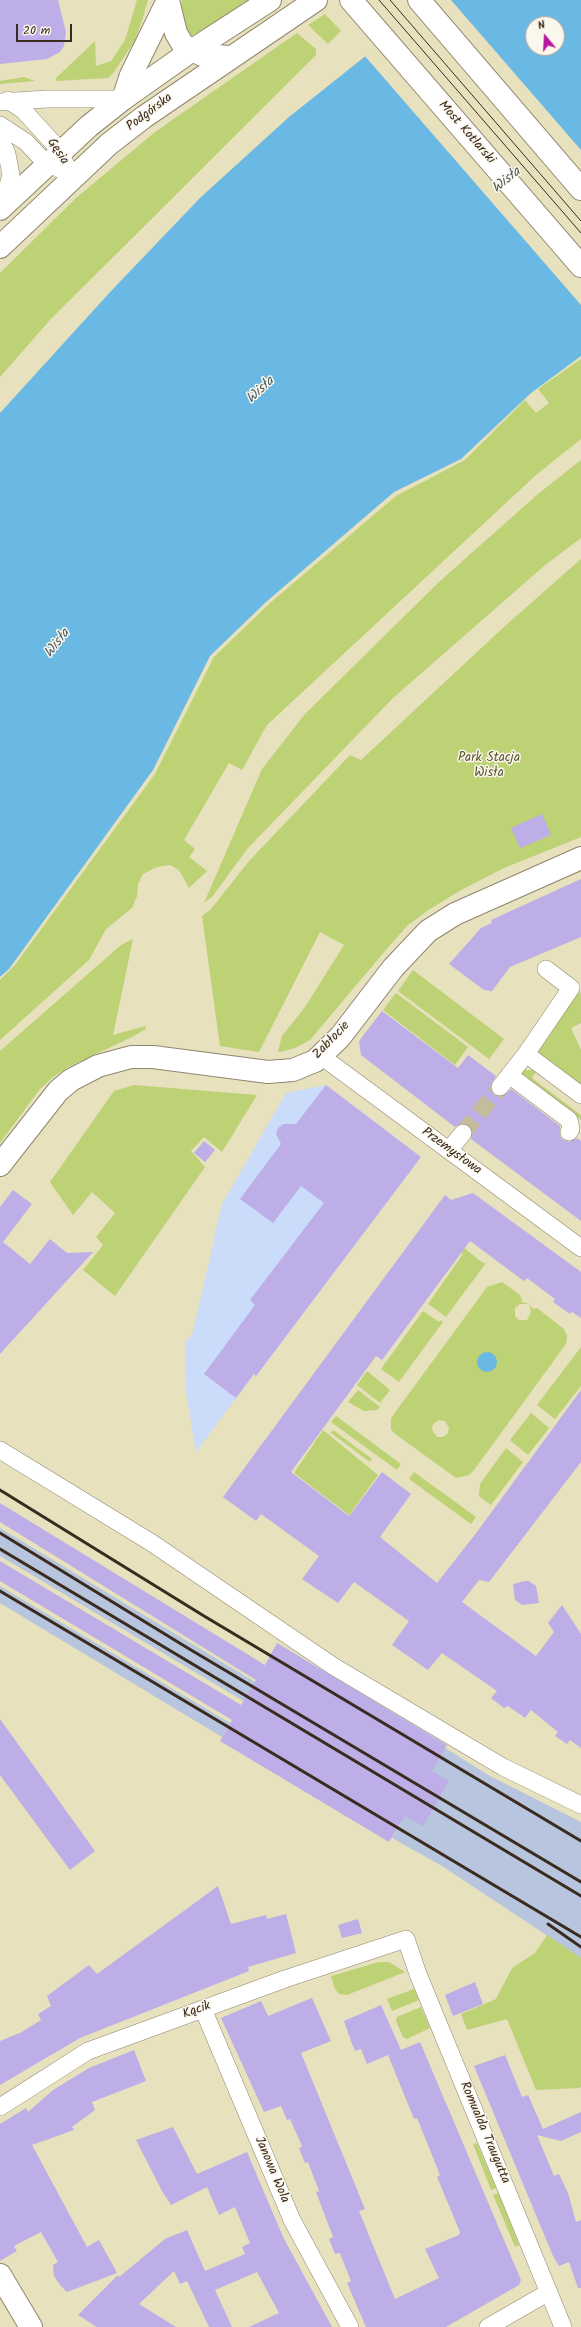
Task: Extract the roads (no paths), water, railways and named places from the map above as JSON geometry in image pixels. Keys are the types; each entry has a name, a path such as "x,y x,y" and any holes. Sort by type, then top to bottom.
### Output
{"street":[{"path":"168,0 178,39 191,51 210,57 230,57"},
{"path":"123,99 131,75 168,0"},
{"name":"Podgórska","path":"1,208 123,99 191,51 270,0"},
{"name":"Podgórska","path":"0,247 109,144 144,117 230,57 316,0"},
{"name":"Most Kotlarski","path":"351,0 581,266"},
{"path":"418,0 581,189"},
{"name":"Gęsia","path":"4,101 123,99"},
{"name":"Gęsia","path":"4,101 24,111 55,159 74,177"},
{"name":"Gęsia","path":"0,125 26,142 40,157 55,159"},
{"path":"0,138 7,154 11,175 1,208"},
{"name":"Zabłocie","path":"0,1165 58,1091 71,1080 98,1066 131,1057 153,1057 257,1071 278,1072 305,1066 321,1056 340,1037 398,962 428,932 455,914 581,858"},
{"path":"546,968 576,986 505,1081 569,1120 571,1129 569,1132"},
{"path":"526,1054 581,1096"},
{"name":"Przemysłowa","path":"321,1056 581,1248"},
{"path":"449,1150 464,1133"},
{"path":"0,1450 152,1543 333,1666 503,1767 581,1805"},
{"name":"Kącik","path":"0,2107 88,2051 285,1979 406,1939"},
{"name":"Romualda Traugutta","path":"406,1939 418,1974 563,2327"},
{"name":"Janowa Wola","path":"203,2009 292,2220 350,2327"},
{"path":"0,2275 31,2327"},
{"path":"488,2327 549,2292"}],"water":[{"name":"Wisła","path":"436,0 581,0 581,356 531,393 461,459 394,492 266,602 210,656 153,770 9,969 0,977 0,413 112,290 200,198 289,117"},
{"path":"483,1352 491,1352 497,1358 497,1366 491,1372 483,1372 477,1366 477,1358"}],"tunnel":[{"path":"463,1133 500,1087"}],"tram line":[{"path":"379,0 581,233"},
{"path":"390,0 581,221"}],"railway":[{"path":"0,1490 204,1616 581,1841"},
{"path":"0,1533 186,1647 581,1882"},
{"path":"0,1549 581,1896"},
{"path":"0,1591 581,1937"},
{"path":"548,1924 581,1947"}],"park label":[{"name":"Park Stacja Wisła","path":"489,766"}]}
